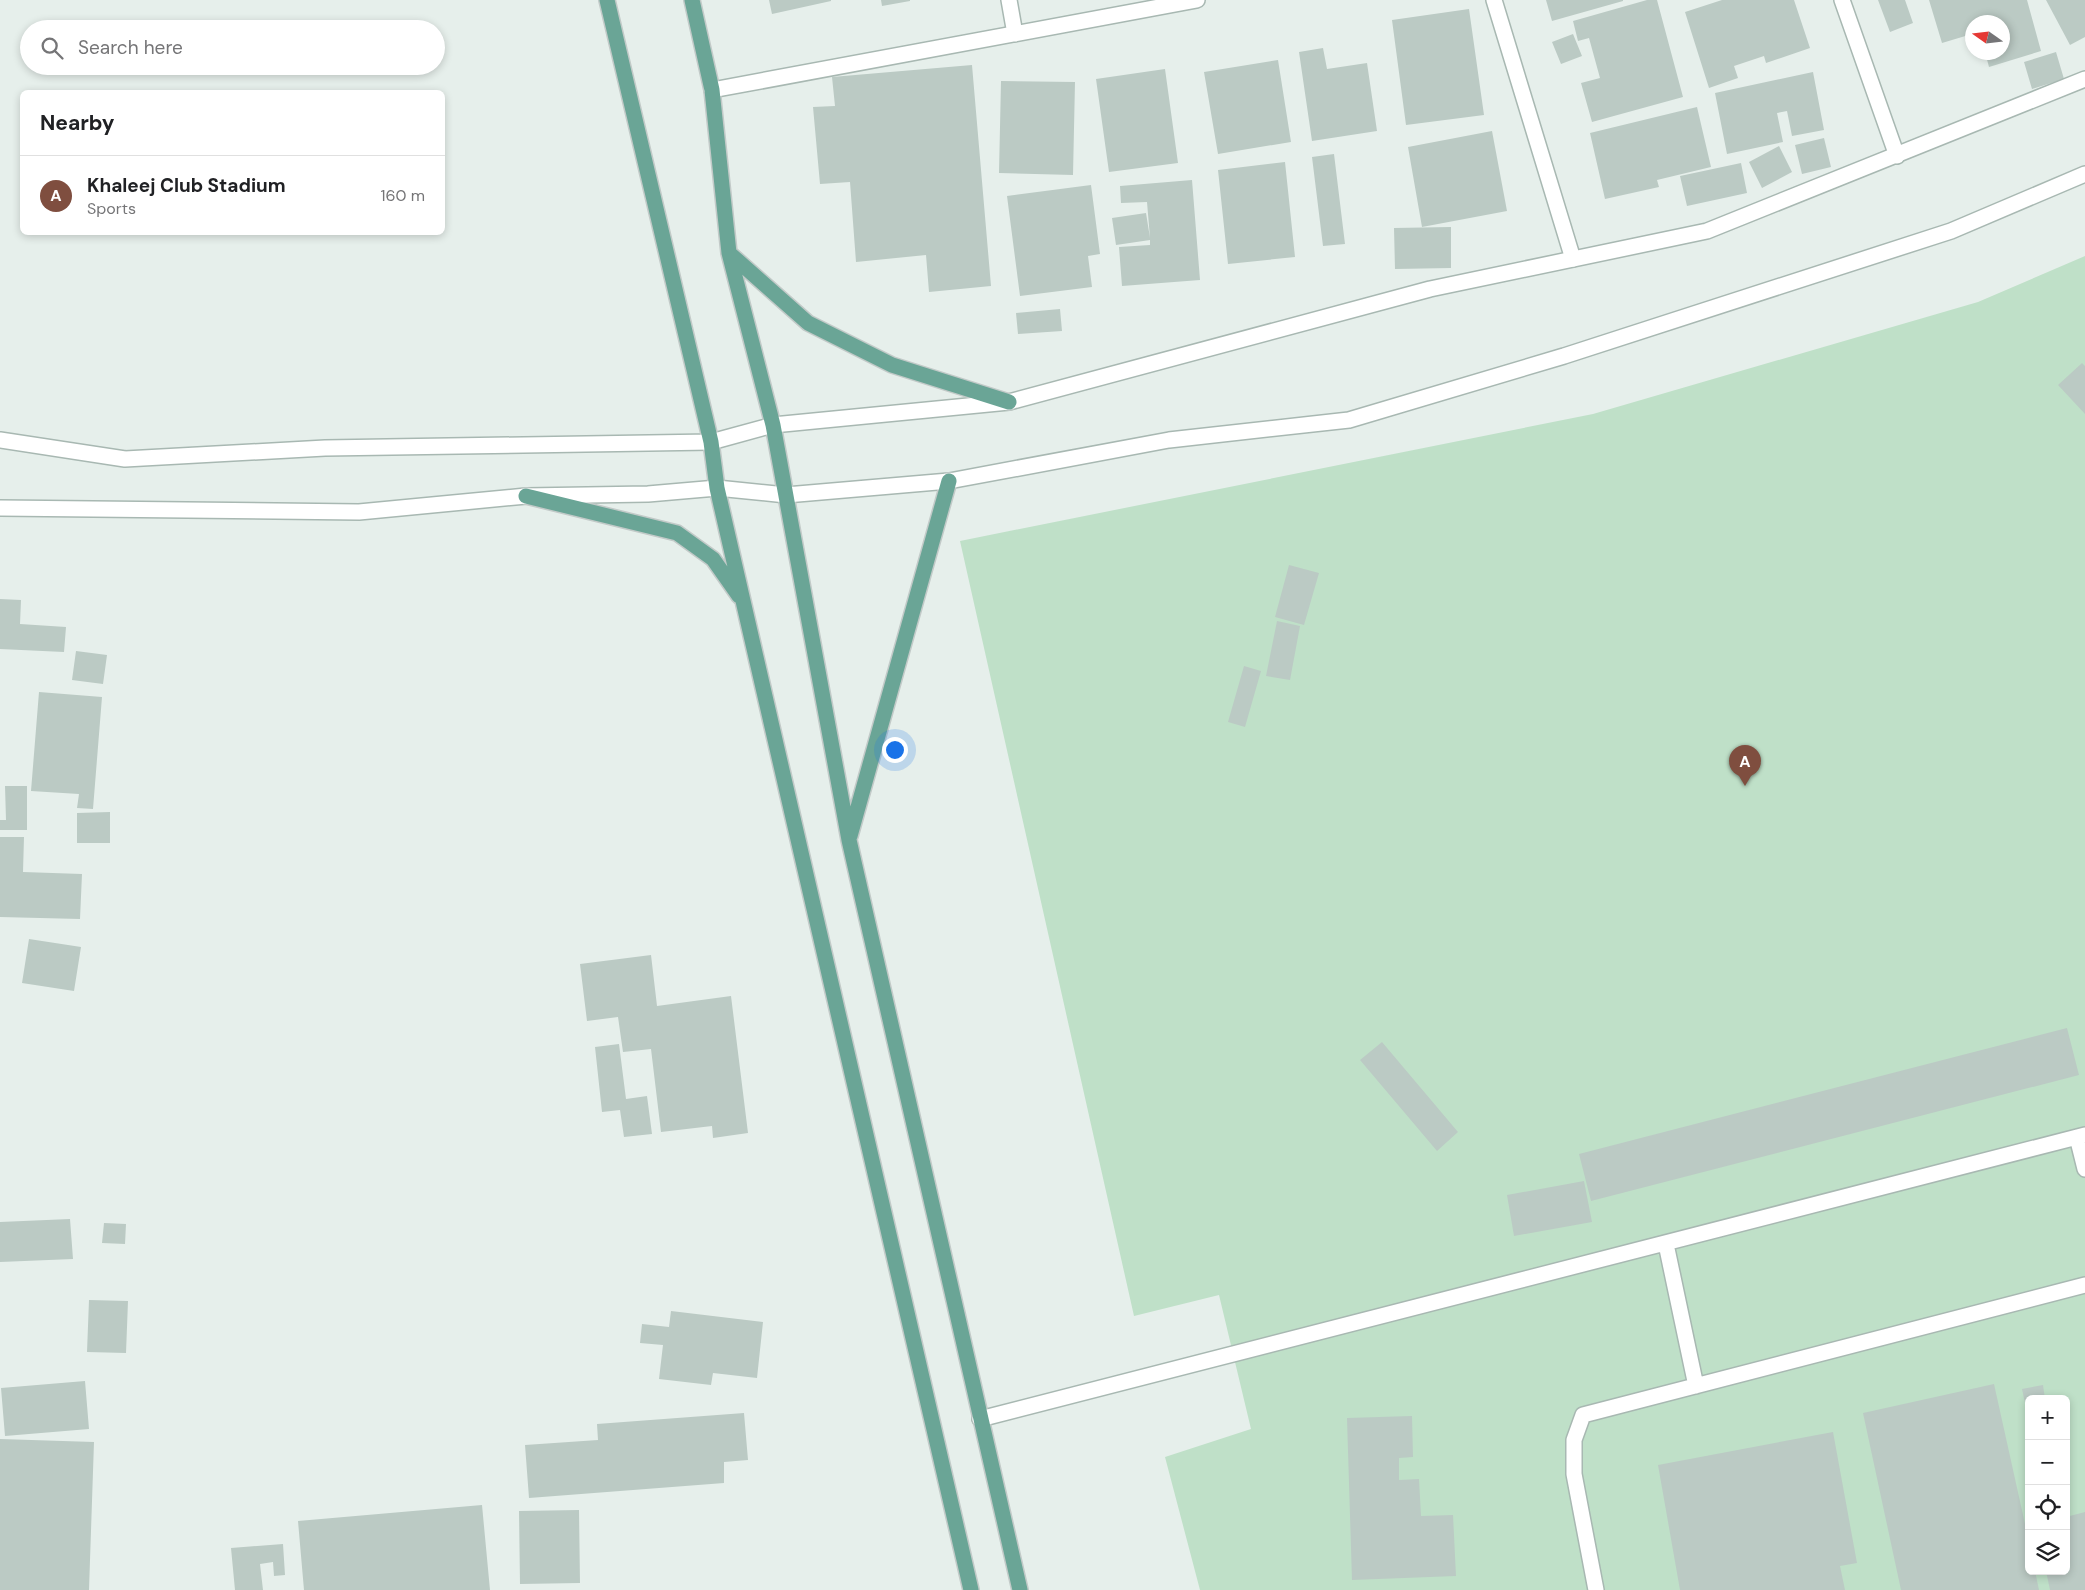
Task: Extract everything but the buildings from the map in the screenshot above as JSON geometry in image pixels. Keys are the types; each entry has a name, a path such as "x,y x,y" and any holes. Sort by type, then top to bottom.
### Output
{"main road":[{"path":"607,0 711,442 717,488 972,1590"},
{"path":"692,0 712,90 729,252 773,425 849,840 1020,1590"},
{"path":"729,252 808,323 892,365 1009,402"},
{"path":"849,840 949,481"},
{"path":"526,496 677,533 713,559 744,602"}],"street":[{"path":"1009,0 1016,34"},
{"path":"712,90 1197,0"},
{"path":"1494,0 1573,259"},
{"path":"1842,0 1896,156"},
{"path":"0,440 125,459 325,448 711,442 773,425 1009,402 1430,289 1708,231 2085,79"},
{"path":"0,508 359,512 526,496 648,494 717,488 786,495 949,481 1169,440 1349,420 1564,356 1951,231 2085,174"},
{"path":"980,1419 2081,1136 2085,1169"},
{"path":"1666,1244 1696,1386"},
{"path":"1596,1590 1574,1474 1574,1440 1583,1415 2085,1285"}],"green space":[{"path":"2085,256 2085,1590 1200,1590 1165,1457 1251,1429 1219,1295 1134,1316 960,541 1593,414 1978,302"}],"place":[{"name":"Khaleej Club Stadium","path":"1745,786"}]}
